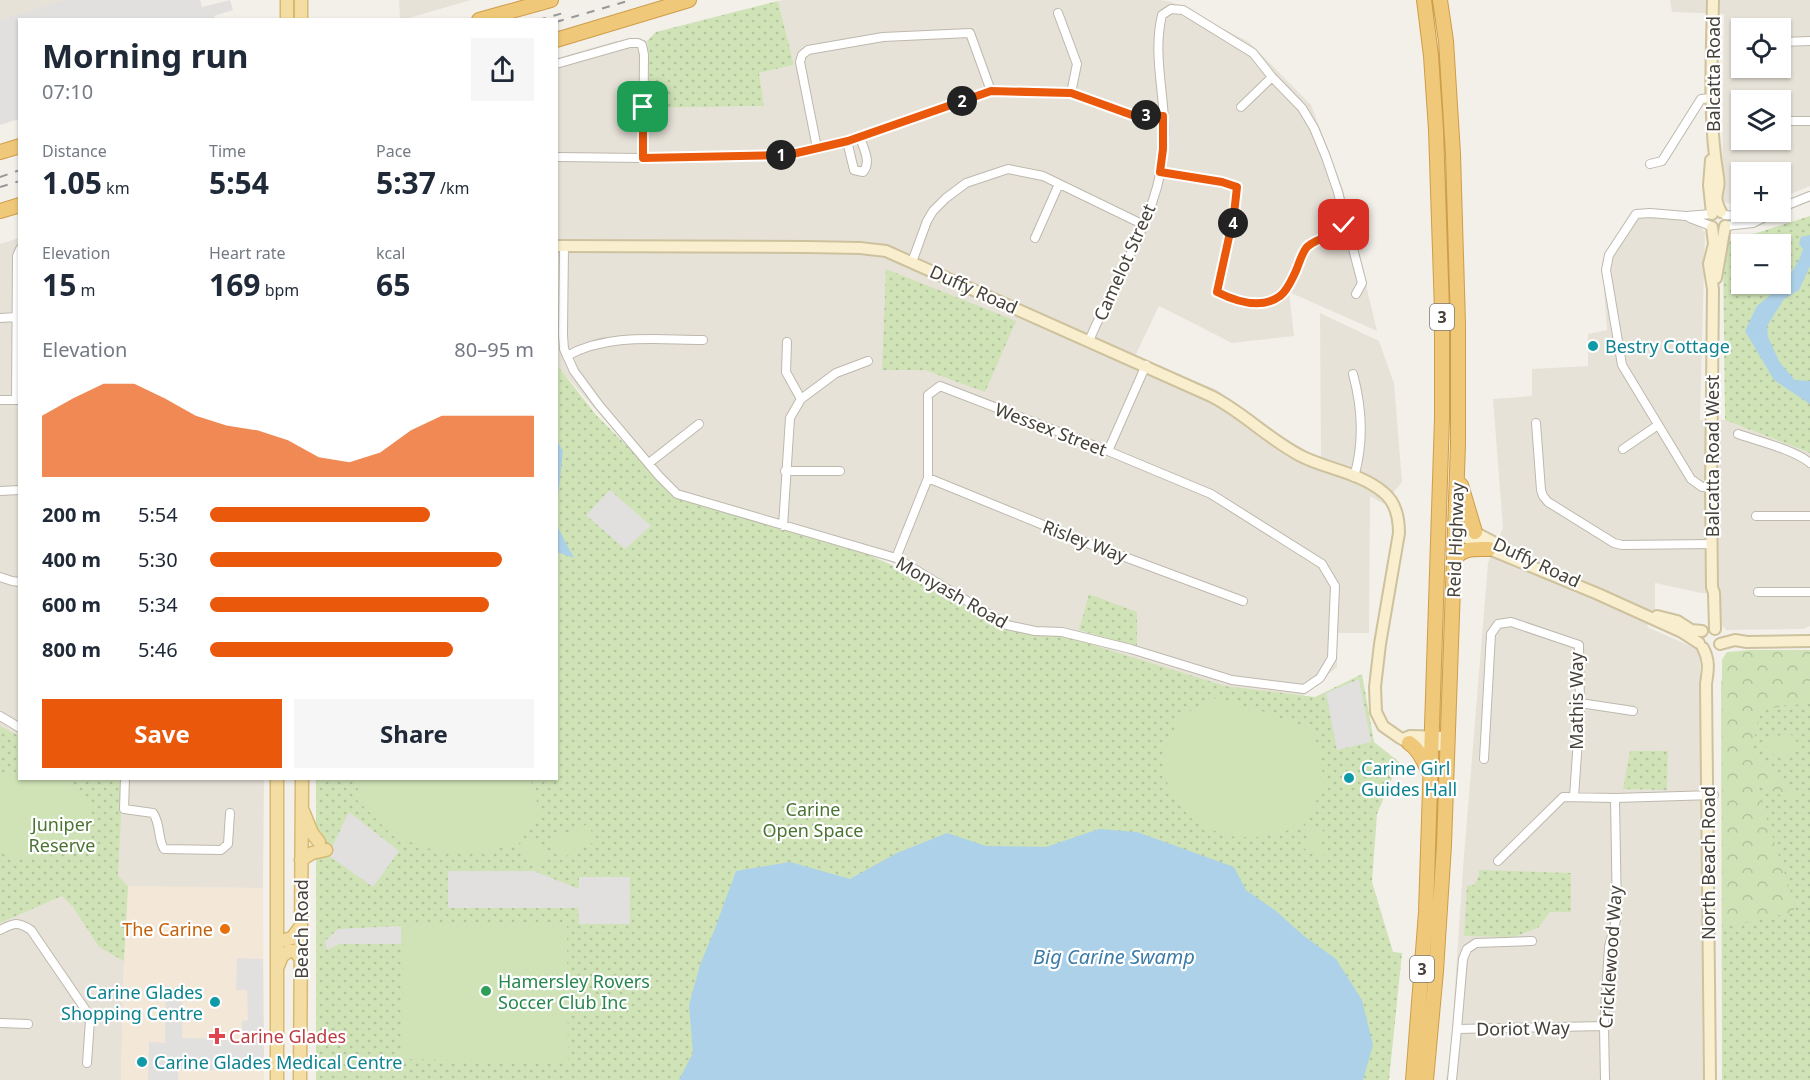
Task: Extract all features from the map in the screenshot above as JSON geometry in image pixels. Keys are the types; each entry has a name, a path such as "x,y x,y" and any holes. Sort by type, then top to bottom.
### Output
{"highway":[{"path":"486,18 551,0"},
{"path":"558,39 689,0"},
{"name":"Reid Highway","path":"1426,1080 1436,960 1448,742 1458,444 1458,324 1453,165 1447,53 1440,0"},
{"name":"Reid Highway","path":"1413,1080 1426,912 1442,406 1435,109 1431,56 1423,4"},
{"path":"0,152 18,147"},
{"path":"0,211 18,206"},
{"path":"1458,444 1461,491 1475,532"},
{"path":"1440,503 1445,518 1455,528"},
{"path":"1438,545 1446,530 1455,528"},
{"path":"1454,561 1462,552 1489,549"},
{"path":"1406,741 1420,754 1431,776"}],"main road":[{"path":"287,0 287,18"},
{"path":"301,0 301,18"},
{"name":"Balcatta Road","path":"1713,0 1713,148 1719,182 1716,199 1720,218"},
{"path":"1711,226 1718,230 1720,218"},
{"name":"Balcatta Road West","path":"1710,639 1708,622 1712,587 1713,290 1720,218"},
{"name":"Balcatta Road West","path":"1711,226 1714,244 1709,264 1713,290"},
{"name":"Duffy Road","path":"560,246 860,248 886,251 1225,403 1297,454 1370,482 1392,501 1400,522 1386,604 1375,698 1379,720 1389,732 1406,741"},
{"name":"Duffy Road","path":"1455,528 1466,528 1640,609 1677,621 1687,629 1710,639"},
{"name":"Duffy Road","path":"1455,528 1462,536 1489,549 1682,632 1710,639"},
{"path":"1710,639 1810,634"},
{"path":"1710,639 1747,642 1810,641"},
{"name":"North Beach Road","path":"1710,639 1707,656 1709,667 1707,684 1716,1080"},
{"path":"1406,741 1448,742"},
{"name":"Beach Road","path":"277,780 277,1080"},
{"name":"Beach Road","path":"300,782 302,808 300,1080"},
{"name":"North Beach Road","path":"1710,1080 1711,795"},
{"path":"301,860 323,846 312,833 302,808"},
{"path":"277,942 292,938 301,926"},
{"path":"276,976 282,956 287,951 295,951 301,959"},
{"path":"301,1027 306,1080"}],"street":[{"name":"Camelot Street","path":"1089,341 1144,225 1157,186 1163,149 1163,116 1157,59 1158,30 1162,15 1171,9 1183,10 1253,53 1272,77"},
{"path":"1058,12 1077,64 1071,93"},
{"path":"817,148 800,62 802,55 808,50 883,37 970,33 991,91"},
{"path":"1791,42 1810,42"},
{"path":"558,63 630,43 642,45 644,55 643,158"},
{"path":"1160,172 1222,182 1237,187 1234,214 1217,292 1249,303 1278,298 1289,285 1306,248 1312,243 1341,231 1344,218 1326,157 1314,128 1302,108 1272,77 1241,107"},
{"path":"558,157 788,155 848,141 991,91 1071,93 1132,115 1163,116"},
{"path":"1650,164 1662,161 1701,99 1712,99"},
{"path":"1791,121 1810,121"},
{"path":"848,141 854,170 863,172 867,168 868,160 860,137"},
{"path":"912,262 930,214 946,198 966,183 1008,169 1043,176 1144,225"},
{"path":"1035,238 1059,184"},
{"path":"1791,204 1810,196"},
{"path":"1711,487 1702,487 1690,479 1622,365 1606,270 1609,255 1636,214 1731,218"},
{"path":"1686,216 1711,226"},
{"path":"1341,231 1350,237 1362,283 1356,294"},
{"name":"Monyash Road","path":"560,246 564,349 574,371 599,405 677,494 896,558 1007,625 1035,631 1062,632 1131,649 1233,680 1304,689 1320,678 1332,658 1335,586 1322,564"},
{"path":"0,400 18,400 18,254"},
{"path":"0,318 17,317"},
{"path":"567,356 609,340 703,340"},
{"path":"788,342 786,372 801,399"},
{"path":"783,526 790,418 801,399 836,373 868,361"},
{"path":"1108,451 1146,366"},
{"path":"1353,374 1357,388 1361,429 1361,445 1354,477"},
{"name":"Wessex Street","path":"896,558 928,478 928,395 939,386 1108,451 1211,494 1322,564"},
{"path":"1536,423 1541,490 1548,502 1614,543 1622,545 1712,544"},
{"path":"649,463 699,424"},
{"path":"1623,449 1658,425"},
{"path":"1738,434 1780,448 1810,463"},
{"path":"785,471 840,471"},
{"name":"Risley Way","path":"928,478 1090,544 1243,601"},
{"path":"0,491 18,490"},
{"path":"1756,516 1810,516"},
{"path":"0,577 18,582"},
{"path":"1758,592 1810,592"},
{"name":"Mathis Way","path":"1484,759 1491,634 1498,624 1511,622 1579,645 1580,703 1574,797"},
{"path":"1580,703 1633,711"},
{"path":"0,716 18,727"},
{"path":"125,780 124,809 153,813 158,819 159,842 164,849 221,850 228,844 230,813"},
{"path":"1498,861 1563,797 1711,795"},
{"name":"Cricklewood Way","path":"1605,1080 1604,1026 1609,947 1617,916 1615,798"},
{"path":"0,930 14,924 22,924 31,930 85,1009 90,1020 87,1063"},
{"path":"1457,1029 1463,959 1467,949 1476,943 1532,941"},
{"path":"0,1023 28,1024"},
{"name":"Doriot Way","path":"1452,1080 1457,1029 1604,1026"}],"shaded area":[{"path":"0,0 66,0 0,21"},
{"path":"66,0 200,0 202,7 230,0 233,10 214,16 214,18 18,18 18,119 0,125 0,20"},
{"path":"399,0 471,0 409,18 400,18"},
{"path":"1161,0 1172,2 1249,42 1311,105 1343,189 1377,331 1289,292 1294,336 1232,343 1159,306 1135,356 1217,390 1266,427 1321,459 1320,313 1379,341 1394,383 1402,482 1384,504 1370,496 1369,633 1337,633 1337,667 1302,697 1230,690 1008,637 894,563 675,499 558,367 558,58 616,41 648,40 650,108 763,106 759,73 794,65 778,1"},
{"path":"1670,0 1810,0 1810,186 1791,194 1791,162 1731,162 1731,203 1722,200 1724,14 1672,12"},
{"path":"1640,216 1694,221 1705,232 1700,420 1725,420 1810,453 1810,626 1804,629 1726,630 1721,624 1721,593 1701,593 1655,583 1655,609 1647,627 1697,649 1700,657 1703,1080 1446,1080 1451,1046 1488,563 1503,528 1493,399 1532,396 1532,369 1588,366 1588,334 1607,330 1602,263 1636,218"},
{"path":"18,238 18,780 264,780 263,888 128,887 121,1080 0,1080 0,244"},
{"path":"610,490 651,526 625,549 586,515"},
{"path":"1359,679 1371,742 1337,750 1326,693"},
{"path":"349,812 399,851 373,887 328,855"},
{"path":"448,871 534,871 579,889 579,877 630,877 630,924 579,924 578,908 448,908"},
{"name":"Carine Glades Shopping Centre","path":"128,886 263,888 264,1080 121,1080"},
{"path":"401,926 401,944 339,944 327,950 325,941 338,929"},
{"path":"237,958 263,959 264,1060 217,1070 178,1071 178,1080 148,1080 149,1042 165,1043 166,986 183,990 182,1038 241,1039 242,1021 248,1020 247,990 236,990"}],"green space":[{"path":"778,1 794,65 759,73 764,106 649,108 648,40 656,32"},
{"path":"1810,216 1810,453 1725,420 1723,255 1728,242 1731,241 1731,294 1791,294 1791,234 1753,234"},
{"path":"886,269 1016,321 985,392 925,370 882,370"},
{"name":"Carine Open Space","path":"558,366 596,415 678,497 849,546 896,567 1009,631 1061,635 1225,686 1315,697 1362,674 1374,742 1399,762 1377,814 1372,882 1393,952 1402,953 1389,1080 316,1080 316,780 558,780"},
{"path":"1089,594 1137,612 1137,647 1079,630"},
{"path":"1750,650 1810,650 1810,1080 1722,1080 1721,681"},
{"path":"1810,650 1810,704 1786,705 1761,711 1752,748 1756,759 1799,792 1789,800 1759,783 1759,795 1794,902 1794,912 1722,928 1722,660 1727,652"},
{"path":"1213,698 1265,712 1314,731 1325,783 1312,810 1289,830 1261,837 1235,837 1215,831 1189,817 1161,773 1166,744 1181,716"},
{"name":"Juniper Reserve","path":"0,726 18,735 18,780 123,780 118,876 128,886 124,961 99,947 73,907 62,896 0,923"},
{"path":"1774,732 1779,736 1789,732 1798,743 1797,750 1782,755 1766,751 1766,741"},
{"path":"1630,751 1668,751 1667,790 1623,789"},
{"path":"12,774 18,775 18,780 58,780 71,784 87,798 91,820 80,843 54,855 16,860 0,852 0,781"},
{"path":"360,780 530,780 540,812 518,845 472,853 439,852 393,836 356,799"},
{"path":"1308,821 1326,833 1319,843 1328,850 1320,860 1301,846 1308,836 1301,831"},
{"path":"588,824 596,841 560,859 550,840"},
{"path":"530,838 547,853 536,866 518,851"},
{"path":"1479,870 1571,873 1571,912 1550,912 1538,928 1513,937 1464,936 1467,886 1474,885 1479,876"},
{"name":"Hamersley Rovers Soccer Club Inc","path":"567,922 568,1062 403,1059 404,923"}],"water":[{"path":"1810,235 1810,266 1799,290 1784,299 1767,326 1768,337 1780,363 1795,380 1810,381 1810,404 1774,380 1745,331 1757,306 1772,294 1791,294 1791,273 1803,249 1799,244 1801,237"},
{"path":"558,443 563,451 558,496"},
{"path":"558,528 574,558 558,552"},
{"name":"Big Carine Swamp","path":"1099,829 1137,832 1234,867 1246,890 1336,959 1362,1000 1373,1045 1363,1080 679,1080 693,1053 689,1005 700,965 736,871 790,862 850,879 897,853 947,833 986,846 1046,847"}],"railway":[{"path":"558,21 631,0"},
{"path":"545,18 567,12"},
{"path":"0,177 18,171"},
{"path":"0,187 18,182"}],"place":[{"name":"Bestry Cottage","path":"1593,346"},
{"name":"Carine Girl Guides Hall","path":"1349,778"},
{"name":"The Carine","path":"225,929"},
{"name":"Hamersley Rovers Soccer Club Inc","path":"486,991"},
{"name":"Carine Glades Shopping Centre","path":"215,1002"},
{"name":"Carine Glades","path":"217,1036"},
{"name":"Carine Glades Medical Centre","path":"142,1062"}],"route":[{"path":"643,107 643,158 788,155 848,141 991,91 1071,93 1132,115 1163,116 1160,172 1222,182 1237,187 1234,214 1217,292 1249,303 1278,298 1289,285 1306,248 1312,243 1341,231 1344,225"}]}
